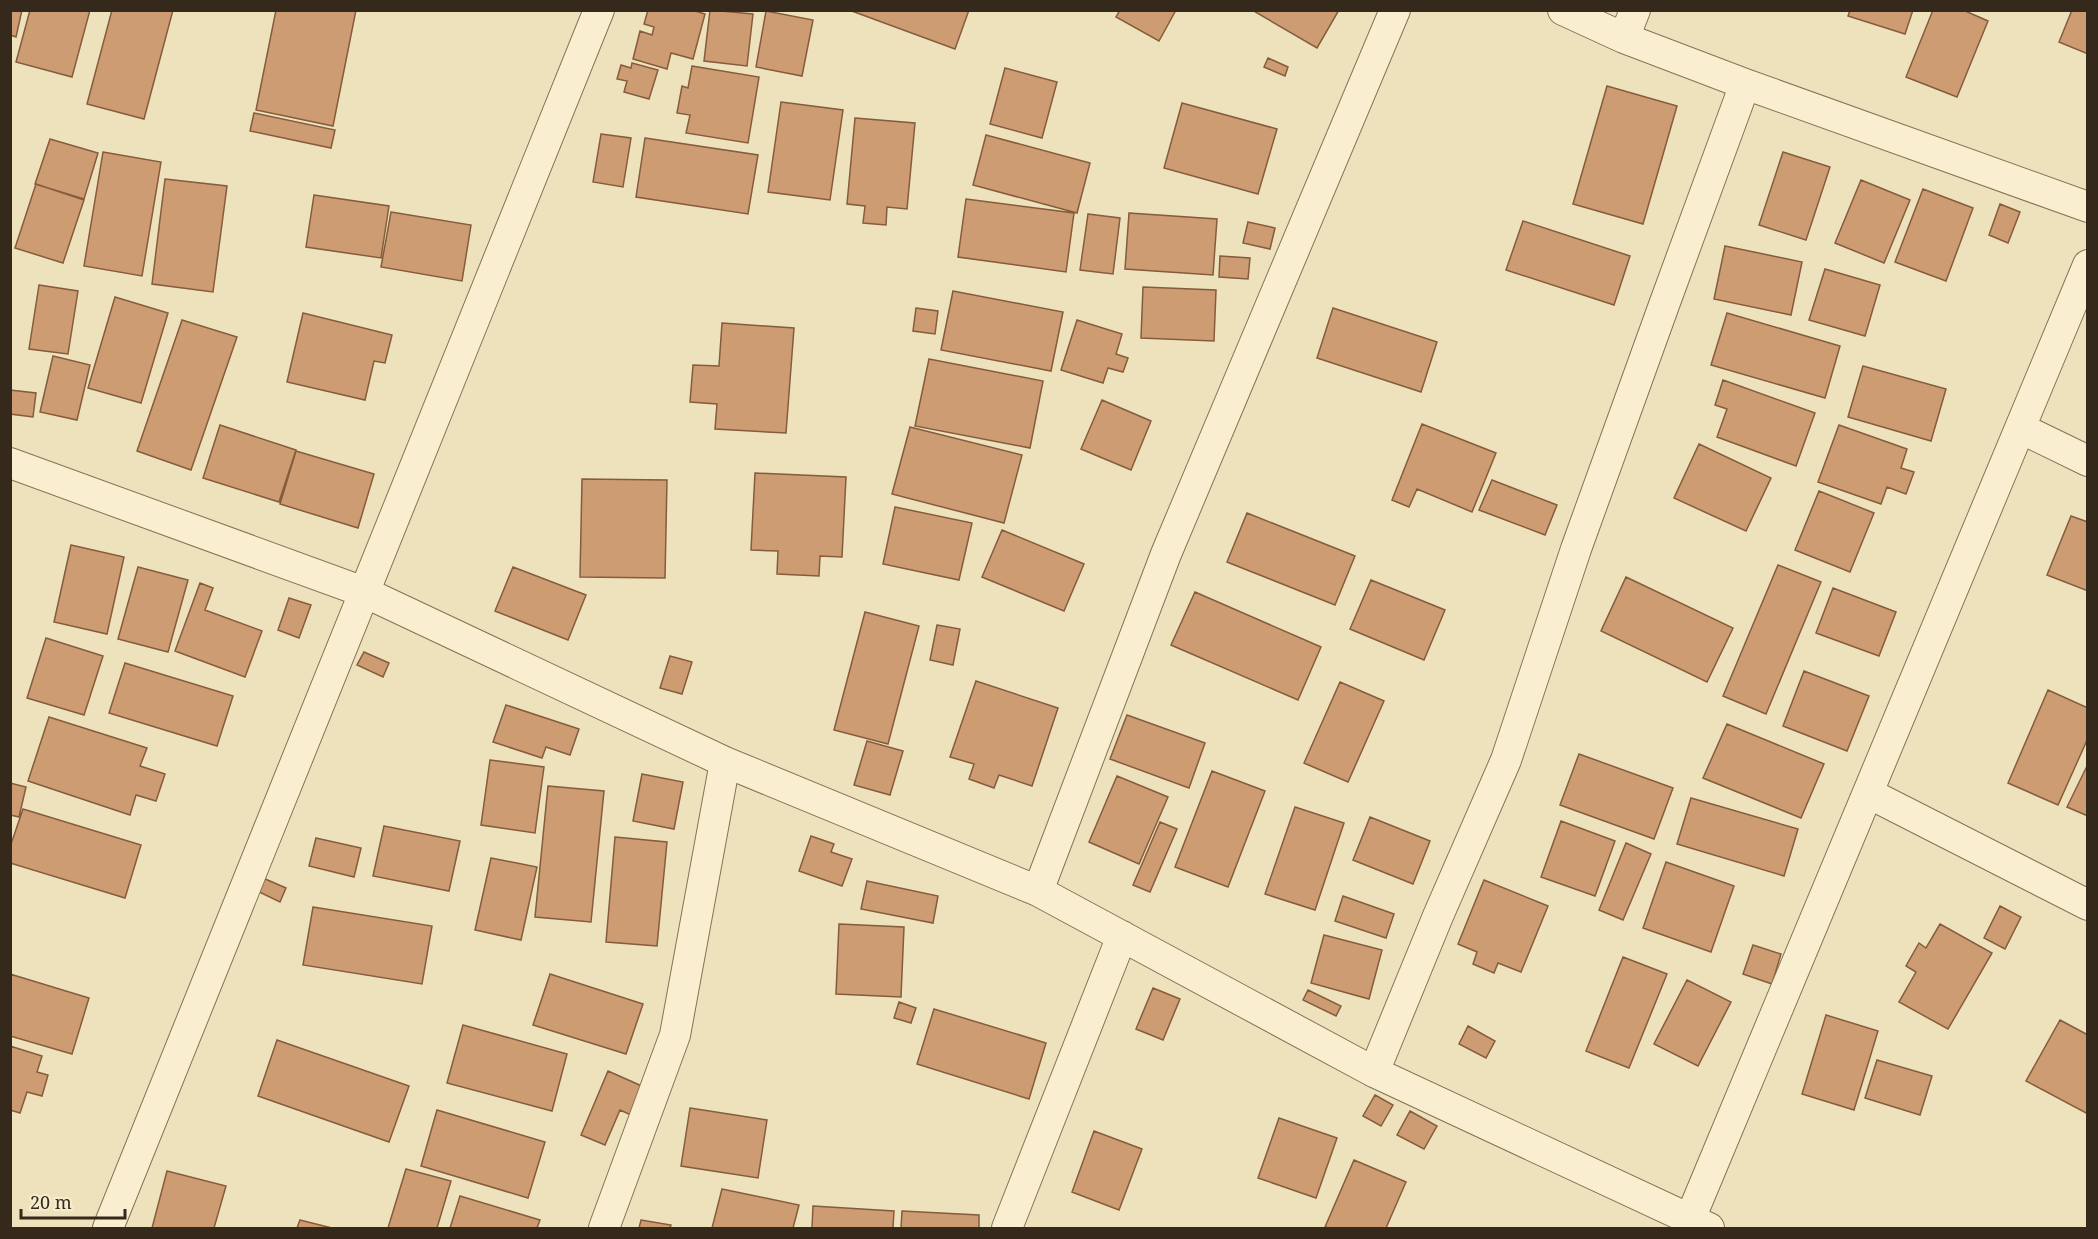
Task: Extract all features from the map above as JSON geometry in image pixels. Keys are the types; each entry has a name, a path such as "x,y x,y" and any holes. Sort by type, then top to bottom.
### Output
{"street":[{"path":"108,1228 599,10"},
{"path":"1038,891 1166,554 1395,10"},
{"path":"1563,10 1629,24 1746,84 2088,207"},
{"path":"1374,1072 1438,916 1506,760 1584,527 1746,84"},
{"path":"10,463 364,592 725,762 1038,891 1374,1072 1700,1224 1868,793 2088,265"},
{"path":"2020,428 2088,461"},
{"path":"604,1228 675,1035 725,762"},
{"path":"1868,793 2088,905"},
{"path":"1007,1228 1122,936"}],"building":[{"path":"10,10 22,10 16,37 10,35"},
{"path":"30,10 90,10 72,77 16,62"},
{"path":"112,10 173,10 144,119 87,104"},
{"path":"276,10 356,10 333,126 256,110"},
{"path":"648,10 692,10 705,14 693,59 671,53 667,69 633,59 640,31 652,35 654,27 644,24"},
{"path":"710,10 753,14 747,66 704,61"},
{"path":"849,10 969,10 955,49"},
{"path":"1120,10 1176,10 1159,41 1116,17"},
{"path":"1252,10 1339,10 1317,48"},
{"path":"1850,10 1913,10 1905,34 1848,16"},
{"path":"1933,10 1963,10 1988,21 1957,97 1906,77"},
{"path":"2072,10 2088,10 2088,54 2059,42"},
{"path":"766,11 813,20 802,76 756,67"},
{"path":"1268,58 1288,67 1285,76 1264,67"},
{"path":"632,63 658,70 649,99 624,92 627,81 617,79 621,65 631,68"},
{"path":"692,66 759,77 748,143 686,133 690,115 677,113 682,86 688,88"},
{"path":"1005,68 1057,82 1042,138 990,124"},
{"path":"1607,86 1677,106 1643,224 1573,204"},
{"path":"781,102 843,110 830,200 768,192"},
{"path":"1182,103 1277,129 1258,194 1164,168"},
{"path":"254,113 335,130 331,148 250,131"},
{"path":"855,118 915,123 907,209 887,207 886,225 863,223 865,206 847,204"},
{"path":"601,134 631,138 623,187 593,182"},
{"path":"986,135 1090,163 1077,213 973,185"},
{"path":"645,138 758,155 748,214 636,197"},
{"path":"50,139 98,153 84,199 35,184"},
{"path":"103,152 161,162 142,276 84,266"},
{"path":"1783,152 1830,167 1806,240 1759,225"},
{"path":"165,179 227,186 213,292 152,284"},
{"path":"1861,180 1910,200 1884,263 1835,243"},
{"path":"36,184 84,200 63,263 15,248"},
{"path":"1923,189 1973,208 1946,281 1895,262"},
{"path":"314,195 389,206 381,258 306,247"},
{"path":"966,199 1074,213 1066,272 958,257"},
{"path":"2000,204 2020,212 2008,243 1989,235"},
{"path":"391,212 471,225 462,281 381,267"},
{"path":"1129,213 1217,219 1213,275 1125,269"},
{"path":"1088,214 1120,218 1113,274 1080,270"},
{"path":"1523,221 1630,256 1614,305 1506,270"},
{"path":"1248,222 1275,228 1270,249 1243,243"},
{"path":"1725,246 1802,262 1791,315 1714,299"},
{"path":"1220,256 1250,258 1248,279 1219,277"},
{"path":"1825,269 1880,285 1865,336 1809,320"},
{"path":"39,285 78,291 68,354 29,349"},
{"path":"1143,287 1216,290 1214,341 1141,338"},
{"path":"953,291 1063,312 1051,371 941,350"},
{"path":"115,297 168,313 141,403 88,388"},
{"path":"916,308 938,311 935,334 913,331"},
{"path":"1333,308 1437,342 1421,392 1317,358"},
{"path":"303,313 392,335 385,363 374,361 365,400 287,382"},
{"path":"1727,313 1840,346 1825,398 1711,365"},
{"path":"182,320 237,337 191,470 137,451"},
{"path":"1077,320 1122,334 1116,354 1128,358 1123,372 1108,368 1103,383 1061,370"},
{"path":"722,323 794,328 786,433 715,429 717,404 690,402 693,365 719,366"},
{"path":"53,356 90,365 77,420 40,412"},
{"path":"929,359 1043,381 1030,448 915,426"},
{"path":"1863,366 1946,389 1931,441 1848,417"},
{"path":"1723,380 1815,413 1796,466 1717,437 1727,409 1715,405"},
{"path":"10,390 36,393 33,417 10,414"},
{"path":"1102,400 1151,421 1131,470 1081,449"},
{"path":"1422,424 1496,453 1472,512 1417,489 1409,507 1392,500"},
{"path":"220,425 296,450 279,502 203,478"},
{"path":"1839,425 1907,449 1901,468 1914,472 1906,494 1887,487 1881,504 1818,482"},
{"path":"910,427 1022,455 1004,523 892,494"},
{"path":"1699,444 1771,478 1746,531 1674,498"},
{"path":"296,451 374,474 358,528 280,504"},
{"path":"755,473 846,477 842,557 820,556 819,576 777,574 778,551 751,550"},
{"path":"582,479 667,480 665,578 580,577"},
{"path":"1492,480 1557,505 1545,535 1479,510"},
{"path":"1819,491 1874,513 1850,572 1795,550"},
{"path":"895,507 972,523 959,580 883,564"},
{"path":"1247,513 1355,556 1335,605 1227,562"},
{"path":"2071,516 2088,522 2088,591 2047,575"},
{"path":"1002,530 1084,564 1064,611 982,577"},
{"path":"71,545 124,557 107,634 54,622"},
{"path":"1778,565 1821,582 1766,714 1723,696"},
{"path":"138,567 188,580 168,652 118,639"},
{"path":"513,567 586,595 568,640 495,611"},
{"path":"1626,577 1733,628 1707,682 1601,631"},
{"path":"1371,580 1445,610 1424,660 1350,629"},
{"path":"200,583 213,588 205,610 262,631 245,677 175,651"},
{"path":"1833,588 1896,612 1879,656 1816,633"},
{"path":"1195,592 1321,647 1298,700 1171,645"},
{"path":"289,598 311,605 299,638 278,630"},
{"path":"865,612 919,626 888,744 834,730"},
{"path":"937,625 960,629 953,665 930,660"},
{"path":"46,638 103,656 84,715 27,698"},
{"path":"364,652 389,663 383,677 357,665"},
{"path":"670,656 692,662 682,694 660,688"},
{"path":"125,663 233,696 217,746 109,713"},
{"path":"1804,671 1869,696 1847,751 1783,726"},
{"path":"976,681 1058,708 1032,786 999,775 994,788 969,779 974,764 950,757"},
{"path":"1340,682 1384,701 1348,782 1304,763"},
{"path":"2048,690 2088,708 2088,738 2058,805 2008,783"},
{"path":"506,705 579,729 570,755 546,747 542,758 493,742"},
{"path":"1127,715 1205,743 1189,788 1110,759"},
{"path":"49,717 147,748 140,766 165,774 156,801 136,795 130,815 28,781"},
{"path":"1727,724 1824,764 1801,818 1703,778"},
{"path":"867,741 903,751 890,795 854,785"},
{"path":"1579,754 1673,788 1654,839 1560,805"},
{"path":"490,760 544,767 535,833 481,825"},
{"path":"2088,764 2088,816 2067,807"},
{"path":"1212,771 1265,791 1228,887 1175,867"},
{"path":"642,774 683,782 674,829 633,821"},
{"path":"1117,776 1168,797 1139,864 1089,842"},
{"path":"10,783 26,787 19,817 10,815"},
{"path":"548,786 604,791 591,922 535,917"},
{"path":"1691,798 1798,829 1784,876 1677,844"},
{"path":"1295,807 1344,823 1315,910 1265,894"},
{"path":"23,809 141,845 125,898 10,863 10,847"},
{"path":"1370,817 1430,841 1413,884 1353,860"},
{"path":"1561,821 1615,841 1595,896 1541,877"},
{"path":"1160,822 1177,829 1150,892 1133,885"},
{"path":"384,826 460,841 449,891 373,876"},
{"path":"811,836 834,844 831,852 852,859 842,886 799,871"},
{"path":"615,837 667,842 657,946 606,942"},
{"path":"316,838 361,848 354,877 309,866"},
{"path":"1626,843 1651,854 1623,920 1599,910"},
{"path":"491,858 537,867 521,940 475,930"},
{"path":"1666,862 1734,886 1711,952 1643,928"},
{"path":"263,878 286,888 280,902 257,891"},
{"path":"1484,880 1548,906 1521,972 1498,963 1494,973 1473,964 1477,952 1458,944"},
{"path":"867,881 938,896 933,923 861,909"},
{"path":"1343,896 1394,914 1386,938 1335,921"},
{"path":"2000,906 2021,917 2005,949 1984,938"},
{"path":"313,907 432,926 422,984 303,965"},
{"path":"839,924 904,927 901,997 836,994"},
{"path":"1940,924 1992,953 1948,1029 1899,1002 1916,972 1906,966 1919,943 1926,948"},
{"path":"1324,935 1382,950 1369,999 1311,983"},
{"path":"1753,945 1781,954 1772,984 1743,974"},
{"path":"1623,957 1667,974 1629,1068 1586,1051"},
{"path":"10,974 89,998 72,1054 10,1036"},
{"path":"550,974 643,1004 626,1054 533,1025"},
{"path":"1687,980 1731,1002 1698,1066 1654,1044"},
{"path":"1153,988 1180,999 1163,1040 1136,1029"},
{"path":"1308,990 1341,1006 1336,1016 1303,1000"},
{"path":"899,1002 916,1008 911,1023 894,1018"},
{"path":"934,1009 1046,1043 1029,1099 917,1064"},
{"path":"1826,1015 1878,1031 1854,1110 1802,1094"},
{"path":"2060,1020 2088,1035 2088,1114 2026,1081"},
{"path":"463,1025 567,1054 552,1111 447,1083"},
{"path":"1468,1026 1495,1041 1486,1058 1459,1044"},
{"path":"277,1040 409,1086 389,1142 258,1096"},
{"path":"10,1046 42,1056 37,1072 48,1075 42,1096 27,1092 20,1113 10,1110"},
{"path":"1877,1060 1932,1076 1920,1115 1865,1098"},
{"path":"608,1071 644,1087 631,1115 620,1110 605,1145 581,1135"},
{"path":"1375,1095 1393,1105 1381,1126 1363,1116"},
{"path":"690,1108 767,1120 758,1178 681,1166"},
{"path":"437,1110 545,1142 528,1198 421,1166"},
{"path":"1410,1111 1437,1126 1424,1149 1397,1135"},
{"path":"1279,1118 1337,1138 1316,1198 1258,1178"},
{"path":"1094,1131 1142,1149 1119,1210 1072,1192"},
{"path":"1354,1160 1406,1182 1386,1228 1325,1227"},
{"path":"406,1169 451,1181 437,1228 388,1228"},
{"path":"167,1171 226,1186 214,1228 152,1228"},
{"path":"722,1189 799,1205 793,1228 712,1228"},
{"path":"460,1196 540,1220 537,1228 450,1228"},
{"path":"813,1206 894,1211 893,1228 812,1228"},
{"path":"902,1211 979,1215 979,1228 901,1228"},
{"path":"300,1220 332,1228 297,1228"},
{"path":"641,1220 671,1225 670,1228 639,1228"}]}
